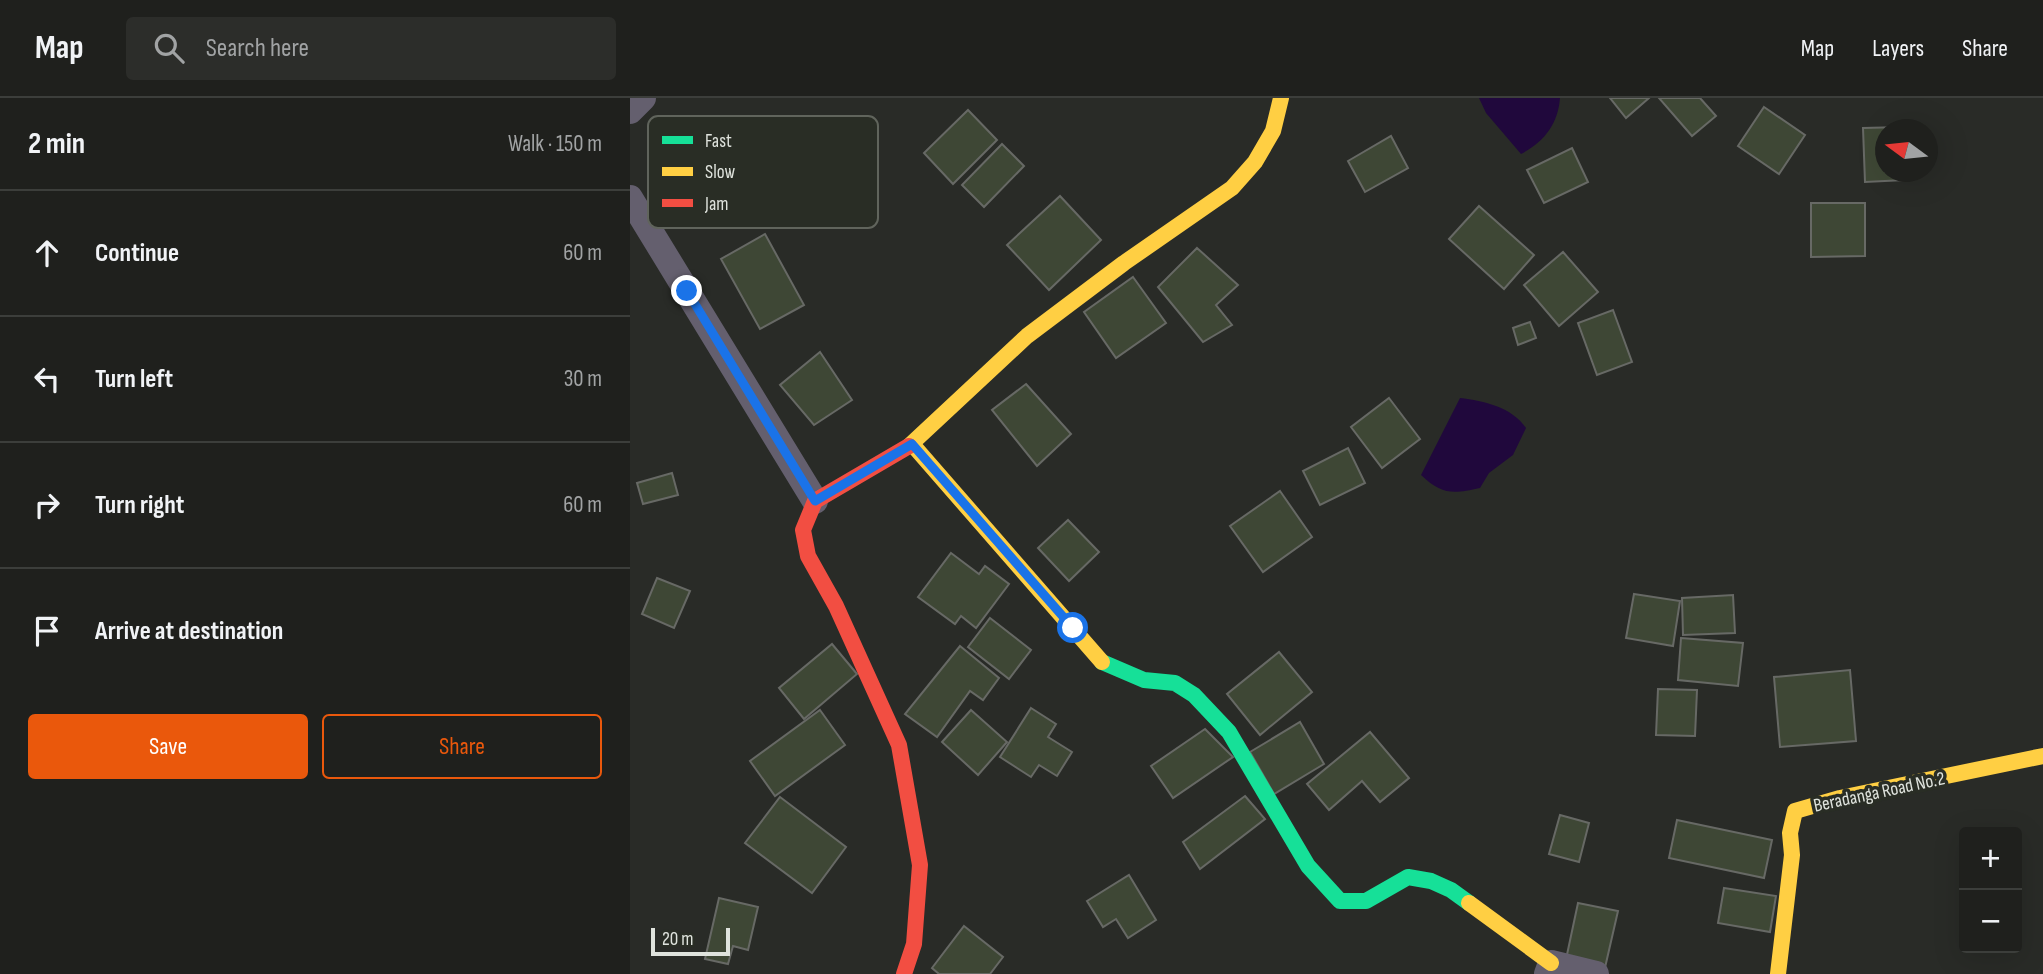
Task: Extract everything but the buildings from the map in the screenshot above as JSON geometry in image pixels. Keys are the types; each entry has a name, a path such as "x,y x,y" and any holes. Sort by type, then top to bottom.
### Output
{"street":[{"path":"630,111 643,98"},
{"path":"904,974 914,944 920,865 899,745 836,606 808,556 803,530 815,501 912,444 1027,336 1124,263 1232,188 1255,162 1273,131 1281,98"},
{"path":"630,198 648,227"},
{"path":"648,228 815,501"},
{"path":"912,444 1100,661 1144,680 1175,683 1194,695 1229,732 1308,866 1340,901 1366,901 1408,877 1431,881 1451,890 1549,969 1595,974"},
{"name":"Beradanga Road No.2","path":"1778,974 1792,855 1790,833 1795,811 1840,798 2043,756"}],"shaded area":[{"path":"1479,98 1560,98 1553,124 1537,144 1521,154 1486,113"},
{"path":"1460,398 1488,403 1505,410 1526,428 1513,455 1489,473 1480,488 1448,491 1435,486 1421,475"}],"traffic: fast":[{"path":"1102,662 1144,680 1175,683 1194,695 1229,732 1308,866 1340,901 1366,901 1408,877 1431,881 1451,890 1469,903"}],"traffic: slow":[{"path":"909,446 1027,336 1124,263 1232,188 1255,162 1273,131 1281,98"},
{"path":"912,444 1102,662"},
{"path":"1778,974 1792,855 1790,833 1795,811 1840,798 2043,756"},
{"path":"1469,903 1551,963"}],"traffic: jam":[{"path":"904,974 914,944 920,865 899,745 836,606 808,556 803,530 815,501 909,446"}],"route":[{"path":"687,291 815,501 912,444 1073,628"}]}
